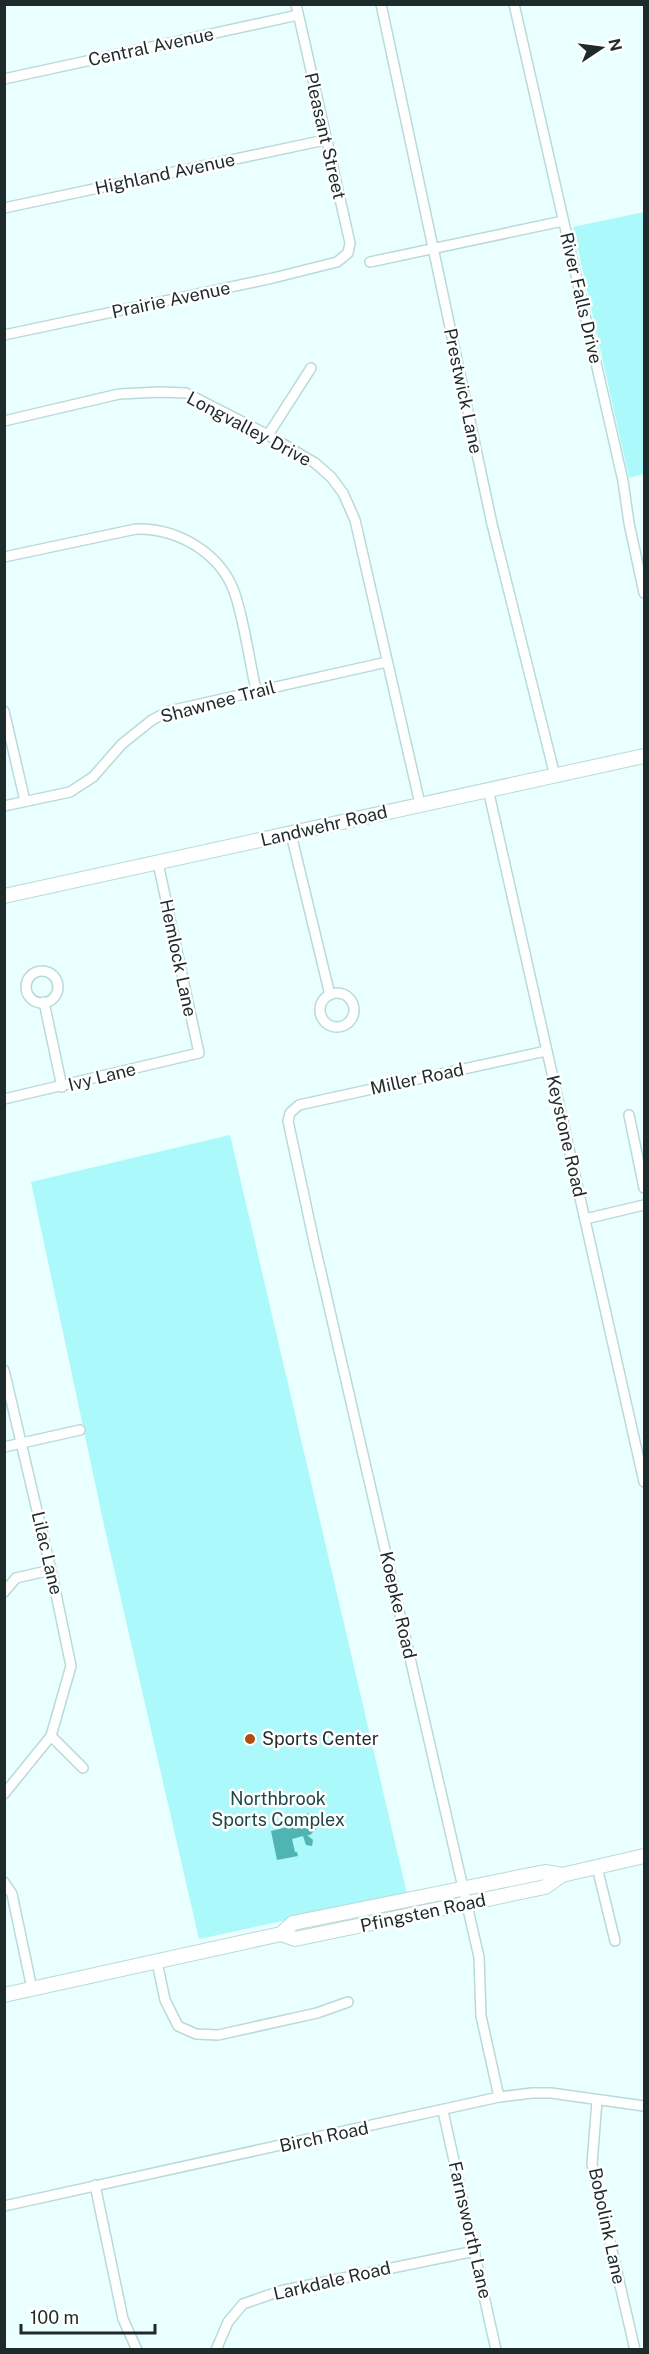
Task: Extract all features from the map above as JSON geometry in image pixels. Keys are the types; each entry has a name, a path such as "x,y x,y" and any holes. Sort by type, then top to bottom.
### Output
{"main road":[{"name":"Landwehr Road","path":"4,896 645,756"},
{"name":"Pfingsten Road","path":"281,1934 295,1939 390,1921 545,1887 562,1875 645,1856"},
{"name":"Pfingsten Road","path":"4,1995 281,1934 293,1923 545,1872 562,1875"},
{"path":"387,1904 390,1921"}],"street":[{"name":"Pleasant Street","path":"296,4 350,243 348,253 337,262"},
{"name":"Prestwick Lane","path":"381,4 492,524 555,776"},
{"name":"River Falls Drive","path":"514,4 623,481 645,593"},
{"name":"Central Avenue","path":"4,79 298,15"},
{"name":"Highland Avenue","path":"4,208 325,140"},
{"path":"370,262 563,221"},
{"name":"Prairie Avenue","path":"4,335 273,278 337,262"},
{"path":"268,435 311,368"},
{"name":"Longvalley Drive","path":"4,421 119,394 186,393 315,462 344,493 355,520 420,804"},
{"path":"4,557 136,530 153,529 188,541 219,564 235,593 256,690"},
{"path":"634,544 645,542"},
{"name":"Shawnee Trail","path":"4,806 70,792 93,777 122,744 152,720 169,711 387,662"},
{"path":"4,711 25,801"},
{"name":"Keystone Road","path":"488,789 645,1482"},
{"path":"291,834 330,995"},
{"name":"Hemlock Lane","path":"158,863 199,1053"},
{"path":"44,1002 62,1087"},
{"name":"Miller Road","path":"290,1113 299,1105 546,1051"},
{"name":"Ivy Lane","path":"4,1099 199,1053"},
{"name":"Koepke Road","path":"290,1113 289,1126 314,1242 479,1957 481,2016 499,2097"},
{"path":"629,1115 645,1188"},
{"path":"585,1219 645,1205"},
{"name":"Lilac Lane","path":"4,1370 71,1666 51,1736"},
{"path":"4,1447 80,1430"},
{"path":"4,1592 16,1578 51,1570"},
{"path":"4,1794 51,1736 83,1768"},
{"path":"597,1867 615,1941"},
{"path":"4,1882 12,1894 32,1989"},
{"path":"157,1962 165,2001 178,2026 196,2034 218,2035 317,2013 348,2002"},
{"name":"Birch Road","path":"4,2206 499,2097 551,2093 645,2106"},
{"name":"Bobolink Lane","path":"597,2101 592,2164 635,2349"},
{"name":"Farnsworth Lane","path":"443,2111 496,2349"},
{"path":"95,2185 123,2319 137,2349"},
{"name":"Larkdale Road","path":"216,2349 228,2322 243,2304 280,2291 475,2251"}],"green space":[{"path":"644,212 644,474 629,478 573,227"},
{"name":"Northbrook Sports Complex","path":"230,1135 407,1894 199,1939 104,1525 31,1182"}],"shaded area":[{"path":"307,1813 324,1821 310,1835 307,1835 313,1840 312,1846 306,1845 303,1836 292,1839 298,1856 277,1860 271,1831 299,1824"}],"place":[{"name":"Sports Center","path":"250,1739"}]}
